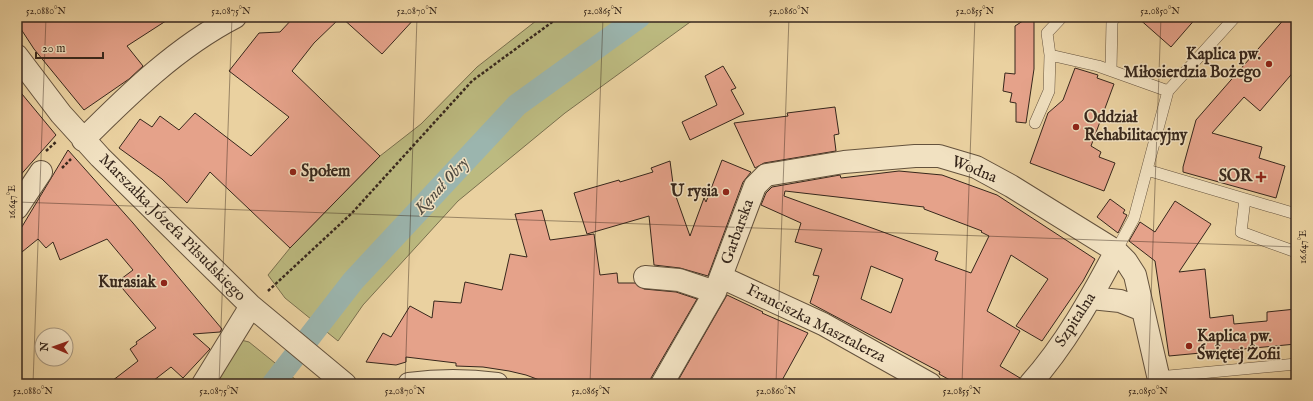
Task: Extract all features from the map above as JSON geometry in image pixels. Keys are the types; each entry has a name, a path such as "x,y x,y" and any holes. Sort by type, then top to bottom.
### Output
{"street":[{"path":"83,140 163,65 183,50 235,17"},
{"name":"Marszałka Józefa Piłsudskiego","path":"17,56 61,114 83,140 259,313 344,381"},
{"name":"Wodna","path":"766,175 844,162 915,156 939,156 957,160 976,167 1011,186 1116,251 1126,261 1135,275 1159,380"},
{"path":"17,208 41,172"},
{"name":"Garbarska","path":"662,384 718,284 755,186 766,175"},
{"name":"Szpitalna","path":"1030,384 1046,366 1091,298 1116,251"},
{"path":"645,277 718,284"},
{"name":"Franciszka Masztalerza","path":"718,284 823,324 930,384"},
{"path":"1091,298 1120,301 1143,310"},
{"path":"203,384 259,313"},
{"path":"412,384 438,380 471,381 497,384"}],"lane":[{"path":"1035,123 1049,91 1050,55 1047,33 1062,17"},
{"path":"1111,70 1112,21 1116,17"},
{"path":"1116,251 1134,218 1168,91 1235,17"},
{"path":"1050,55 1098,66 1168,91"},
{"path":"1147,170 1296,214"},
{"path":"1245,199 1241,232 1296,252"},
{"path":"1159,380 1296,364"}],"path":[{"path":"259,313 472,81 558,17"}],"shaded area":[{"path":"541,17 697,17 565,113 458,201 363,305 338,341 285,298 268,275 290,248 380,156 421,124 477,67"},
{"path":"241,340 249,342 301,384 217,384"}],"building":[{"path":"17,17 172,17 127,46 143,66 129,79 84,110 34,49 17,23"},
{"path":"294,17 341,17 314,43 292,71 380,156 290,248 210,172 187,203 162,179 119,148 140,119 152,127 160,116 179,130 195,113 251,156 289,117 229,71 259,33 280,32"},
{"path":"341,17 416,17 382,54"},
{"path":"1029,17 1034,17 1034,69 1026,123 1016,122 1016,103 1010,102 1012,93 1003,91 1005,73 1015,74 1015,26"},
{"path":"1137,17 1197,17 1171,47"},
{"path":"1286,17 1296,17 1296,69 1260,111 1244,97 1212,133 1262,147 1259,158 1285,166 1276,198 1183,172 1183,167 1196,120"},
{"path":"723,66 736,88 731,90 744,114 690,140 682,122 717,105 705,76"},
{"name":"Oddział Rehabilitacyjny","path":"1075,68 1098,75 1097,78 1114,84 1091,146 1101,152 1099,157 1115,163 1104,191 1030,163 1048,113 1063,100"},
{"path":"17,88 56,135 17,179"},
{"path":"835,107 839,134 834,135 836,151 764,163 755,168 734,123 788,116 787,113"},
{"path":"68,150 133,223 222,329 220,332 193,334 210,349 183,378 171,367 149,384 108,384 138,361 130,349 137,344 136,342 156,328 117,282 133,270 107,239 60,260 53,242 46,248 38,239 17,256 17,235"},
{"path":"722,160 751,172 743,182 708,276 680,268 654,265 649,216 587,234 574,193 653,172 651,168 670,161 674,191 690,236 704,198 706,202"},
{"path":"899,171 942,175 997,195 1095,259 1083,281 1042,341 1016,326 1048,279 1011,255 987,311 1020,331 1000,366 1020,378 1018,384 957,384 939,374 940,372 810,303 819,276 813,275 822,249 795,242 801,223 761,205 766,193 772,187 840,175 841,178","holes":["785,191 924,207 924,209 982,231 981,232 989,236 971,273 935,260 938,252 784,196","871,266 903,279 891,313 861,299"]},
{"path":"1110,199 1125,210 1123,213 1127,215 1118,233 1097,217"},
{"path":"1175,201 1211,224 1179,272 1205,269 1210,318 1233,315 1234,324 1267,321 1267,312 1296,309 1296,344 1169,356 1155,261 1129,241 1140,222 1155,232"},
{"path":"542,210 550,240 594,234 600,275 617,273 618,283 635,283 644,289 676,292 697,299 651,378 650,384 550,384 526,375 509,371 483,367 456,366 456,363 406,357 406,362 396,365 366,362 383,333 391,337 410,306 432,318 434,301 461,303 465,282 502,290 510,254 527,257 515,214"},
{"path":"727,295 763,312 762,313 808,333 780,384 676,384"}],"waterway":[{"name":"Kanał Obry","path":"273,384 353,281 517,105 639,17"}],"place":[{"name":"Kaplica pw. Miłosierdzia Bożego","path":"1269,64"},
{"name":"Oddział Rehabilitacyjny","path":"1076,127"},
{"name":"Społem","path":"293,172"},
{"name":"SOR","path":"1261,177"},
{"name":"U rysia","path":"726,192"},
{"name":"Kurasiak","path":"164,283"},
{"name":"Kaplica pw. Świętej Zofii","path":"1189,346"}]}
